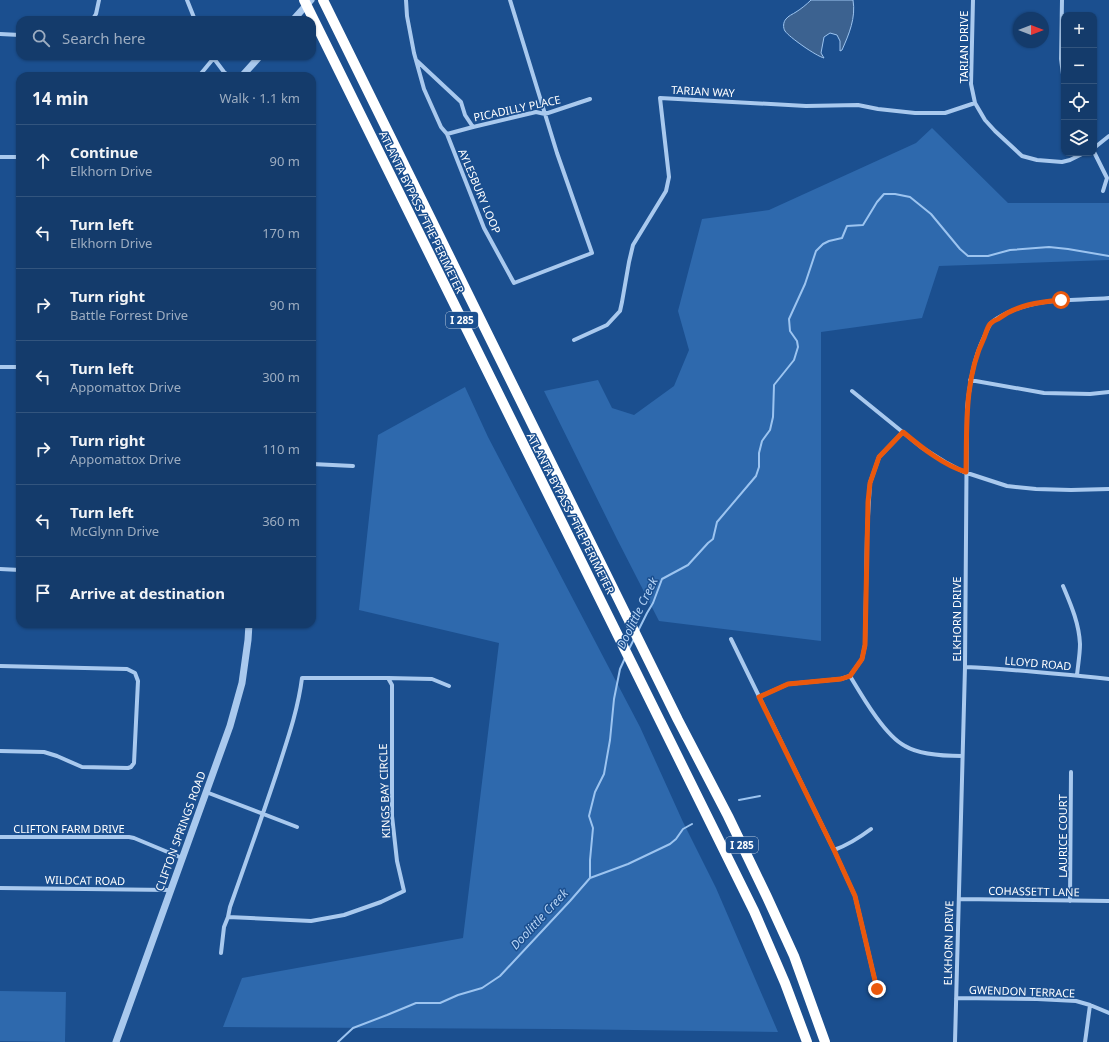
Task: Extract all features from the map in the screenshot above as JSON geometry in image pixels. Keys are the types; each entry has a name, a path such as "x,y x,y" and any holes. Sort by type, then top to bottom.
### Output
{"highway":[{"name":"ATLANTA BYPASS / THE PERIMETER","path":"304,0 312,16"},
{"name":"ATLANTA BYPASS / THE PERIMETER","path":"323,0 645,653 768,897 794,956 825,1042"},
{"name":"ATLANTA BYPASS / THE PERIMETER","path":"316,24 754,911 785,983 808,1042"}],"street":[{"path":"95,16 99,0"},
{"path":"187,0 193,16"},
{"path":"297,16 311,0"},
{"name":"AYLESBURY LOOP","path":"406,0 406,16 424,89 441,127 447,134 484,228 514,283 592,253 557,153 510,0"},
{"name":"TARIAN DRIVE","path":"973,0 971,84 975,103 985,120 1022,156 1037,160 1062,162 1078,156"},
{"path":"1061,65 1062,0"},
{"path":"0,34 16,35"},
{"path":"202,72 211,60"},
{"path":"215,60 224,72"},
{"path":"246,72 256,60"},
{"path":"416,60 461,102 465,115 473,127"},
{"name":"TARIAN WAY","path":"574,340 607,325 620,311 633,245 666,190 669,177 660,98 806,106 858,105 915,113 945,113 975,103"},
{"name":"PICADILLY PLACE","path":"447,134 536,112 545,114 590,99"},
{"path":"1097,146 1109,136"},
{"path":"1096,156 1107,178 1103,191"},
{"path":"0,157 16,158"},
{"name":"ELKHORN DRIVE","path":"955,1042 964,667 966,472 970,380 979,346 990,324 1004,314 1021,306 1040,302 1109,298"},
{"path":"0,367 16,368"},
{"path":"970,380 1044,393 1090,394 1109,392"},
{"path":"852,391 921,447 945,462 966,472 1007,486 1036,489 1109,489"},
{"path":"759,697 788,684 841,679 850,676 862,659 865,645 867,533 870,483 879,457 903,432"},
{"path":"316,464 353,466"},
{"path":"0,569 16,570"},
{"path":"1063,586 1073,609 1078,627 1080,645 1077,675"},
{"name":"CLIFTON SPRINGS ROAD","path":"116,1042 230,726 242,683 249,628"},
{"path":"731,639 855,896 877,989"},
{"path":"0,666 127,669 135,673 138,681 134,763 131,767 82,767 44,752 0,751"},
{"name":"LLOYD ROAD","path":"964,667 998,668 1109,679"},
{"path":"850,676 863,698 897,742 913,750 946,756 962,756"},
{"path":"221,953 224,928 230,907 293,723 302,678 432,679 449,686"},
{"name":"KINGS BAY CIRCLE","path":"228,917 311,921 344,915 381,902 404,890 397,861 392,816 392,685 388,678"},
{"name":"LAURICE COURT","path":"1070,901 1071,772"},
{"path":"206,792 297,827"},
{"path":"834,850 853,842 871,829"},
{"name":"CLIFTON FARM DRIVE","path":"0,837 134,838 182,858"},
{"name":"WILDCAT ROAD","path":"0,888 170,890"},
{"name":"COHASSETT LANE","path":"959,899 1109,901"},
{"name":"GWENDON TERRACE","path":"956,998 1076,1001 1109,1013"},
{"path":"1086,1042 1090,1005"}],"shaded area":[{"path":"811,0 853,0 853,20 842,50 840,51 840,41 837,35 830,33 824,37 821,53 824,58 797,42 787,34 784,28 784,22 787,18"},
{"path":"932,128 1008,203 1109,203 1109,260 939,266 922,318 821,332 821,641 659,621 544,391 598,380 612,408 634,415 674,386 689,350 678,311 702,219 769,210 916,143"},
{"path":"465,387 488,437 640,727 683,822 716,888 778,1032 223,1027 242,978 463,938 499,643 359,610 378,435"},
{"path":"0,991 66,992 65,1042 0,1041"}],"waterway":[{"name":"Doolittle Creek","path":"638,631 653,603 662,579 688,565 713,539 717,522 756,476 759,467 759,453 762,441 770,430 773,417 774,385 794,360 798,347 797,341 790,331 789,319 805,284 816,251 823,244 842,238 847,226 863,225 877,202 884,194 895,194 910,197 931,214 960,249 968,256 988,256 1010,250 1049,247 1109,256"},
{"name":"Doolittle Creek","path":"629,649 634,639"},
{"name":"Doolittle Creek","path":"338,1042 353,1028 416,1003 440,1003 458,995 482,988 500,976 590,878 593,828 589,816 595,792 604,774 610,740 614,699 620,669 625,658"},
{"path":"739,800 760,796"},
{"path":"590,878 628,864 670,844 676,839 683,829 692,824"}],"route":[{"path":"877,989 855,896 759,697 788,684 841,679 850,676 862,659 865,645 868,502 870,483 879,457 903,432 921,447 945,462 966,472 970,380 979,346 990,324 1004,314 1021,306 1061,300"}]}
